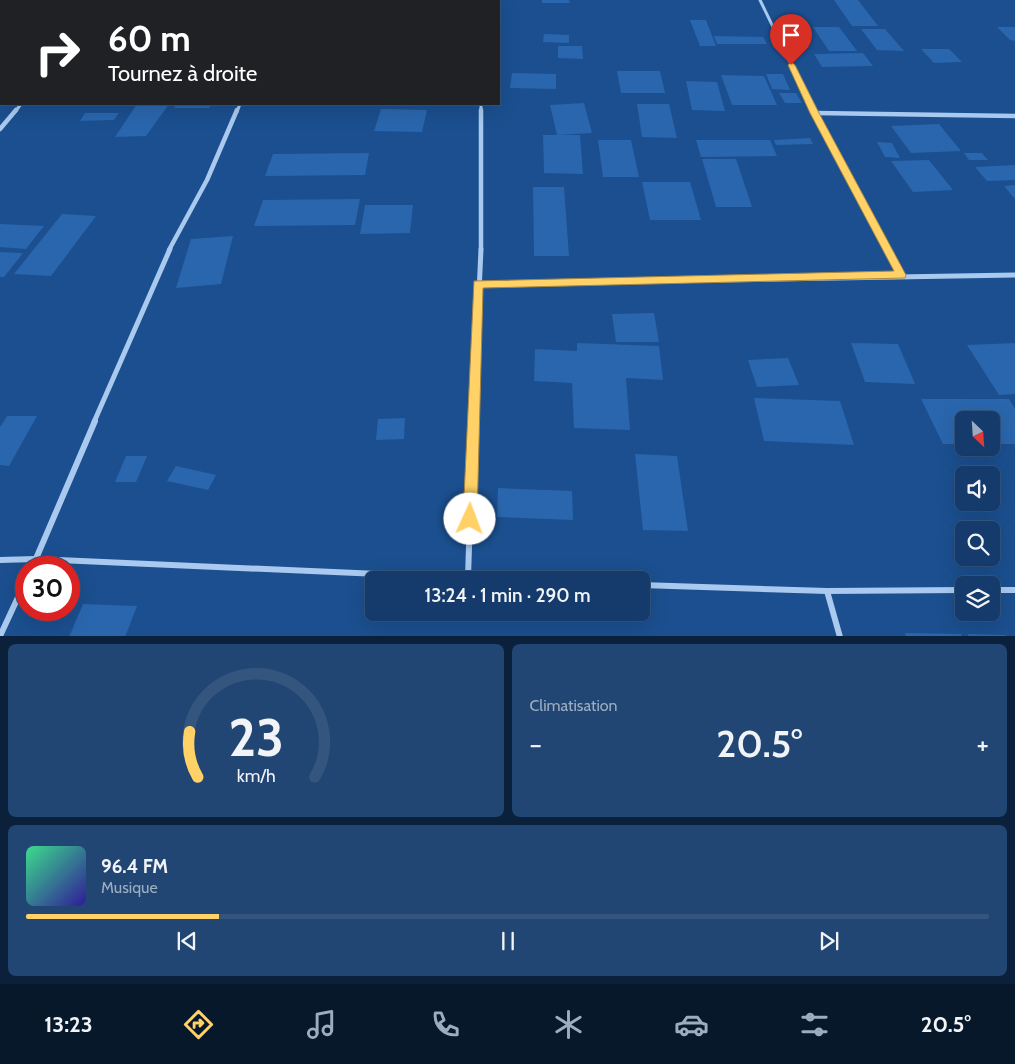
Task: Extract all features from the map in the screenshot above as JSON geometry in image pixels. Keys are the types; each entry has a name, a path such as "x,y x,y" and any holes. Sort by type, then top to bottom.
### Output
{"street":[{"path":"760,0 815,113 901,275"},
{"path":"0,129 20,105"},
{"path":"37,556 165,258 207,180 240,105"},
{"path":"468,571 478,284 482,237 481,105"},
{"path":"815,113 1015,116"},
{"path":"478,284 901,275 1015,275"},
{"path":"0,560 15,560"},
{"path":"80,561 365,573"},
{"path":"650,585 826,591 955,590"},
{"path":"1000,590 1015,590"},
{"path":"826,591 840,636"},
{"path":"0,636 15,604"}],"building":[{"path":"542,0 569,0 570,3 542,3"},
{"path":"834,0 858,0 878,26 852,26"},
{"path":"690,20 706,20 716,46 700,46"},
{"path":"813,27 839,27 857,51 829,51"},
{"path":"997,27 1015,27 1015,41 1010,40"},
{"path":"861,29 885,29 904,51 877,50"},
{"path":"544,34 569,35 569,43 543,42"},
{"path":"714,36 763,37 767,44 717,44"},
{"path":"558,46 582,46 583,59 558,58"},
{"path":"921,49 949,49 962,62 934,63"},
{"path":"863,53 873,66 822,67 814,54"},
{"path":"617,71 660,71 665,93 621,93"},
{"path":"512,73 556,74 556,89 510,88"},
{"path":"766,74 783,74 790,90 772,89"},
{"path":"721,75 764,76 777,105 732,105"},
{"path":"686,81 717,82 725,111 692,110"},
{"path":"779,93 796,93 802,103 785,103"},
{"path":"584,103 592,133 557,135 550,105"},
{"path":"637,104 669,104 677,138 642,137"},
{"path":"136,105 168,105 146,136 115,137"},
{"path":"176,105 210,105 209,108 174,108"},
{"path":"381,109 427,110 422,132 374,131"},
{"path":"85,113 119,113 114,120 80,121"},
{"path":"939,124 961,151 911,153 891,126"},
{"path":"543,135 580,135 583,174 544,173"},
{"path":"810,138 813,144 776,145 774,140"},
{"path":"598,140 631,140 639,177 603,177"},
{"path":"696,140 770,140 777,156 701,157"},
{"path":"877,142 892,143 900,158 885,157"},
{"path":"369,153 365,175 265,176 273,154"},
{"path":"964,153 982,153 988,160 969,160"},
{"path":"702,159 736,159 752,207 716,207"},
{"path":"929,160 953,190 913,192 891,161"},
{"path":"1015,165 1015,180 987,181 975,167"},
{"path":"642,182 690,182 701,220 650,220"},
{"path":"1015,185 1015,199 1004,186"},
{"path":"533,187 564,187 569,256 534,256"},
{"path":"360,199 355,225 254,226 263,200"},
{"path":"365,205 413,205 410,233 360,234"},
{"path":"62,214 96,216 51,276 14,274"},
{"path":"0,224 44,226 26,249 0,247"},
{"path":"233,236 221,284 176,288 191,239"},
{"path":"0,252 23,253 4,277 0,277"},
{"path":"654,313 659,342 616,342 612,314"},
{"path":"577,343 659,346 663,380 626,378 630,430 574,428 572,383 534,381 535,349 577,351"},
{"path":"851,343 898,344 915,384 865,382"},
{"path":"1015,343 1015,394 999,395 967,345"},
{"path":"788,358 799,385 757,387 748,360"},
{"path":"754,398 840,401 854,445 764,441"},
{"path":"921,399 1009,399 1015,409 1015,444 1000,444 1000,411 955,411 955,444 943,444"},
{"path":"7,416 37,416 9,466 0,465 0,427"},
{"path":"405,418 404,439 376,440 378,419"},
{"path":"635,454 677,456 688,531 643,530"},
{"path":"126,456 147,456 136,482 115,482"},
{"path":"176,466 216,475 208,490 167,481"},
{"path":"498,488 572,491 573,520 497,517"},
{"path":"83,604 137,606 125,636 69,636 76,621 80,621 80,611"},
{"path":"905,633 961,634 962,636 906,636"},
{"path":"968,634 1006,635 1006,636 968,636"}],"route":[{"path":"470,519 478,284 901,275 791,65"}]}
